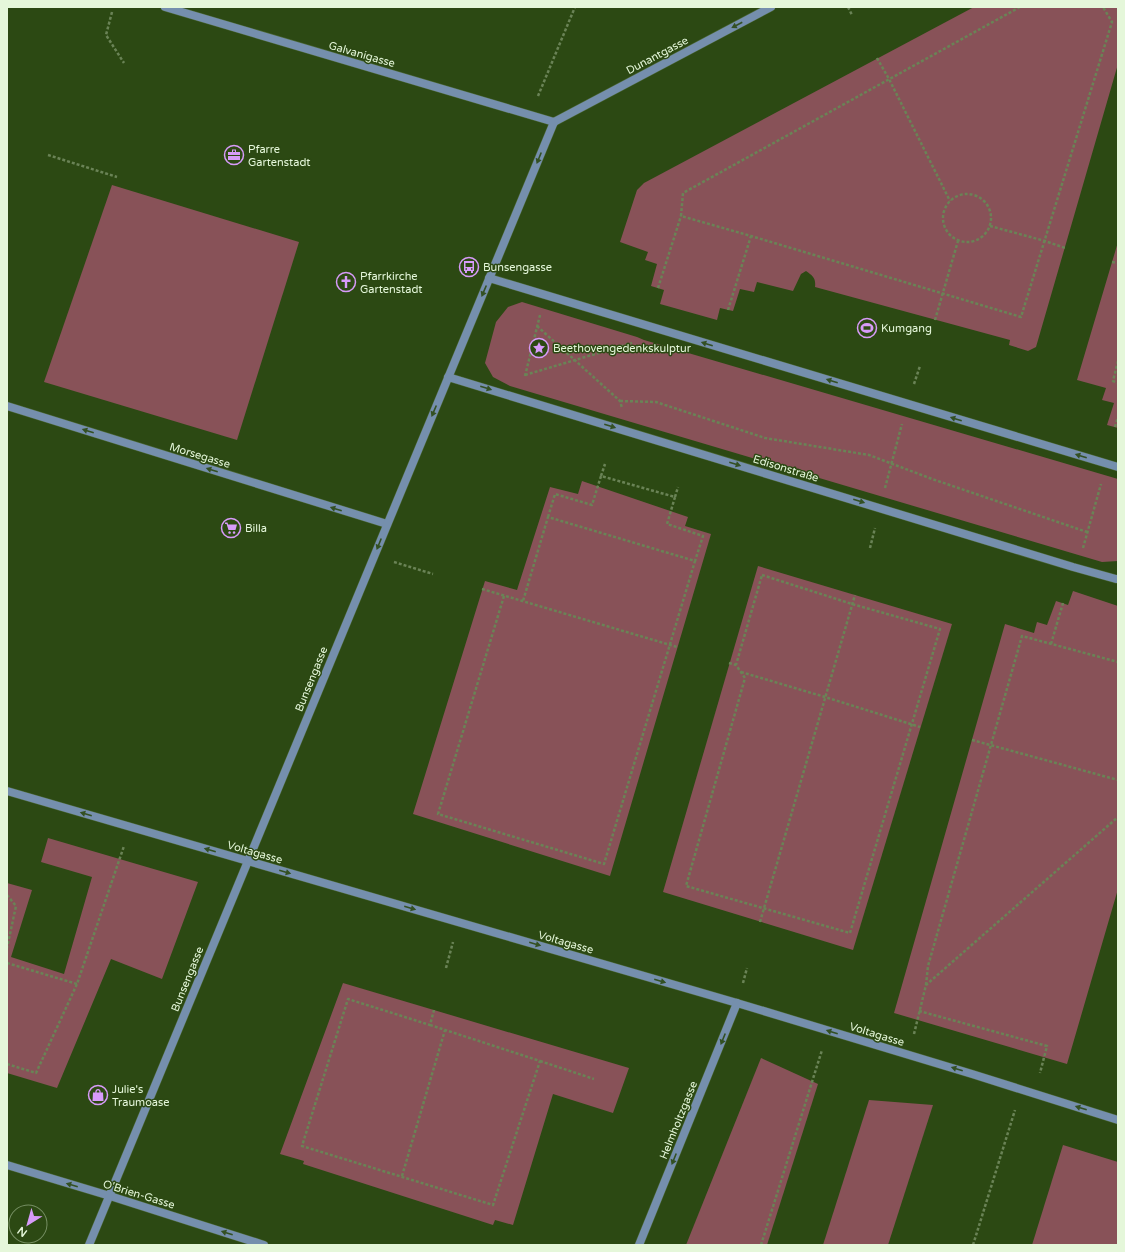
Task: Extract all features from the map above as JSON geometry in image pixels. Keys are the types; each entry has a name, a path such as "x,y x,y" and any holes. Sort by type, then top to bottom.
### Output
{"street":[{"name":"Galvanigasse","path":"164,7 554,122"},
{"name":"Dunantgasse","path":"554,122 771,7"},
{"name":"Bunsengasse","path":"89,1245 554,122"},
{"path":"489,278 1118,467"},
{"name":"Edisonstraße","path":"448,376 1073,567 1116,580 1118,579"},
{"name":"Morsegasse","path":"7,406 387,524"},
{"name":"Voltagasse","path":"7,791 737,1003 1118,1120"},
{"name":"Helmholtzgasse","path":"639,1245 737,1003"},
{"name":"O'Brien-Gasse","path":"7,1165 264,1245"}],"path":[{"path":"530,115 575,7"},
{"path":"848,7 852,15"},
{"path":"658,288 681,216 683,193 1020,7"},
{"path":"681,216 1021,317 1112,22 1103,7"},
{"path":"112,12 106,35 124,63"},
{"path":"877,58 950,201"},
{"path":"48,155 117,176"},
{"path":"964,194 980,198 986,203 990,210 990,226 981,239 966,243 958,241 951,237 946,231 943,223 945,207 957,196 964,194"},
{"path":"990,226 1065,248"},
{"path":"728,310 751,236"},
{"path":"935,320 958,241"},
{"path":"1112,262 1118,263"},
{"path":"519,398 545,295"},
{"path":"525,376 644,340 647,325"},
{"path":"537,326 620,401 632,432"},
{"path":"1118,361 1113,381 1118,383"},
{"path":"620,401 656,402 765,438 868,455 1087,532"},
{"path":"880,508 908,404"},
{"path":"1115,427 1118,417"},
{"path":"1073,567 1084,545 1107,463"},
{"path":"523,601 555,494 592,505 605,464"},
{"path":"601,476 675,497"},
{"path":"504,596 438,814 604,864 703,536 667,524 678,486"},
{"path":"548,516 695,561"},
{"path":"374,556 433,574"},
{"path":"729,664 736,665 745,678 686,886 850,933 940,629 852,604 762,575 736,665"},
{"path":"482,589 677,647"},
{"path":"760,922 855,595"},
{"path":"1051,644 1063,603"},
{"path":"908,1055 926,985 928,966 1022,636 1118,662"},
{"path":"741,672 920,727"},
{"path":"972,740 1118,780"},
{"path":"926,985 1118,817"},
{"path":"7,1064 36,1073 77,984 131,827"},
{"path":"7,895 16,906 7,948"},
{"path":"446,968 458,922"},
{"path":"7,963 77,984"},
{"path":"540,1061 493,1205 302,1146 348,999 430,1025 540,1061 594,1079"},
{"path":"430,1025 434,1010"},
{"path":"920,1011 1047,1046 1034,1094"},
{"path":"402,1176 445,1030"},
{"path":"761,1245 828,1030"},
{"path":"973,1245 1022,1090"}],"shaded area":[{"path":"974,7 1118,7 1118,64 1036,347 1028,351 1009,345 1010,340 815,287 814,278 806,271 801,274 793,291 757,282 754,292 740,289 733,311 720,308 717,320 660,304 664,290 651,286 657,264 645,260 648,252 620,242 637,190 644,183"},
{"path":"112,185 299,242 237,440 44,382"},
{"path":"1118,242 1118,428 1107,425 1114,403 1102,400 1106,388 1077,380"},
{"path":"522,302 644,340 1118,479 1118,561 1102,562 510,386 493,377 485,363 496,322 508,307"},
{"path":"582,481 688,517 685,526 711,534 610,876 413,814 485,581 517,590 550,487 578,494"},
{"path":"758,566 952,624 853,950 663,892"},
{"path":"1073,591 1118,606 1118,889 1067,1064 894,1013 1005,624 1034,633 1037,622 1047,625 1056,601 1068,605"},
{"path":"48,838 198,882 162,979 111,959 57,1088 7,1073 7,883 32,890 11,957 64,974 92,877 41,862"},
{"path":"343,983 629,1068 613,1113 553,1094 513,1225 495,1220 493,1225 303,1164 304,1161 280,1154"},
{"path":"761,1058 818,1084 767,1245 686,1245"},
{"path":"869,1100 933,1105 888,1245 823,1245"},
{"path":"1063,1145 1118,1162 1118,1245 1032,1245"}],"place":[{"name":"Pfarre Gartenstadt","path":"234,155"},
{"name":"Bunsengasse","path":"469,267"},
{"name":"Pfarrkirche Gartenstadt","path":"346,282"},
{"name":"Kumgang","path":"867,328"},
{"name":"Beethovengedenkskulptur","path":"539,348"},
{"name":"Billa","path":"231,528"},
{"name":"Julie's Traumoase","path":"98,1095"}]}
